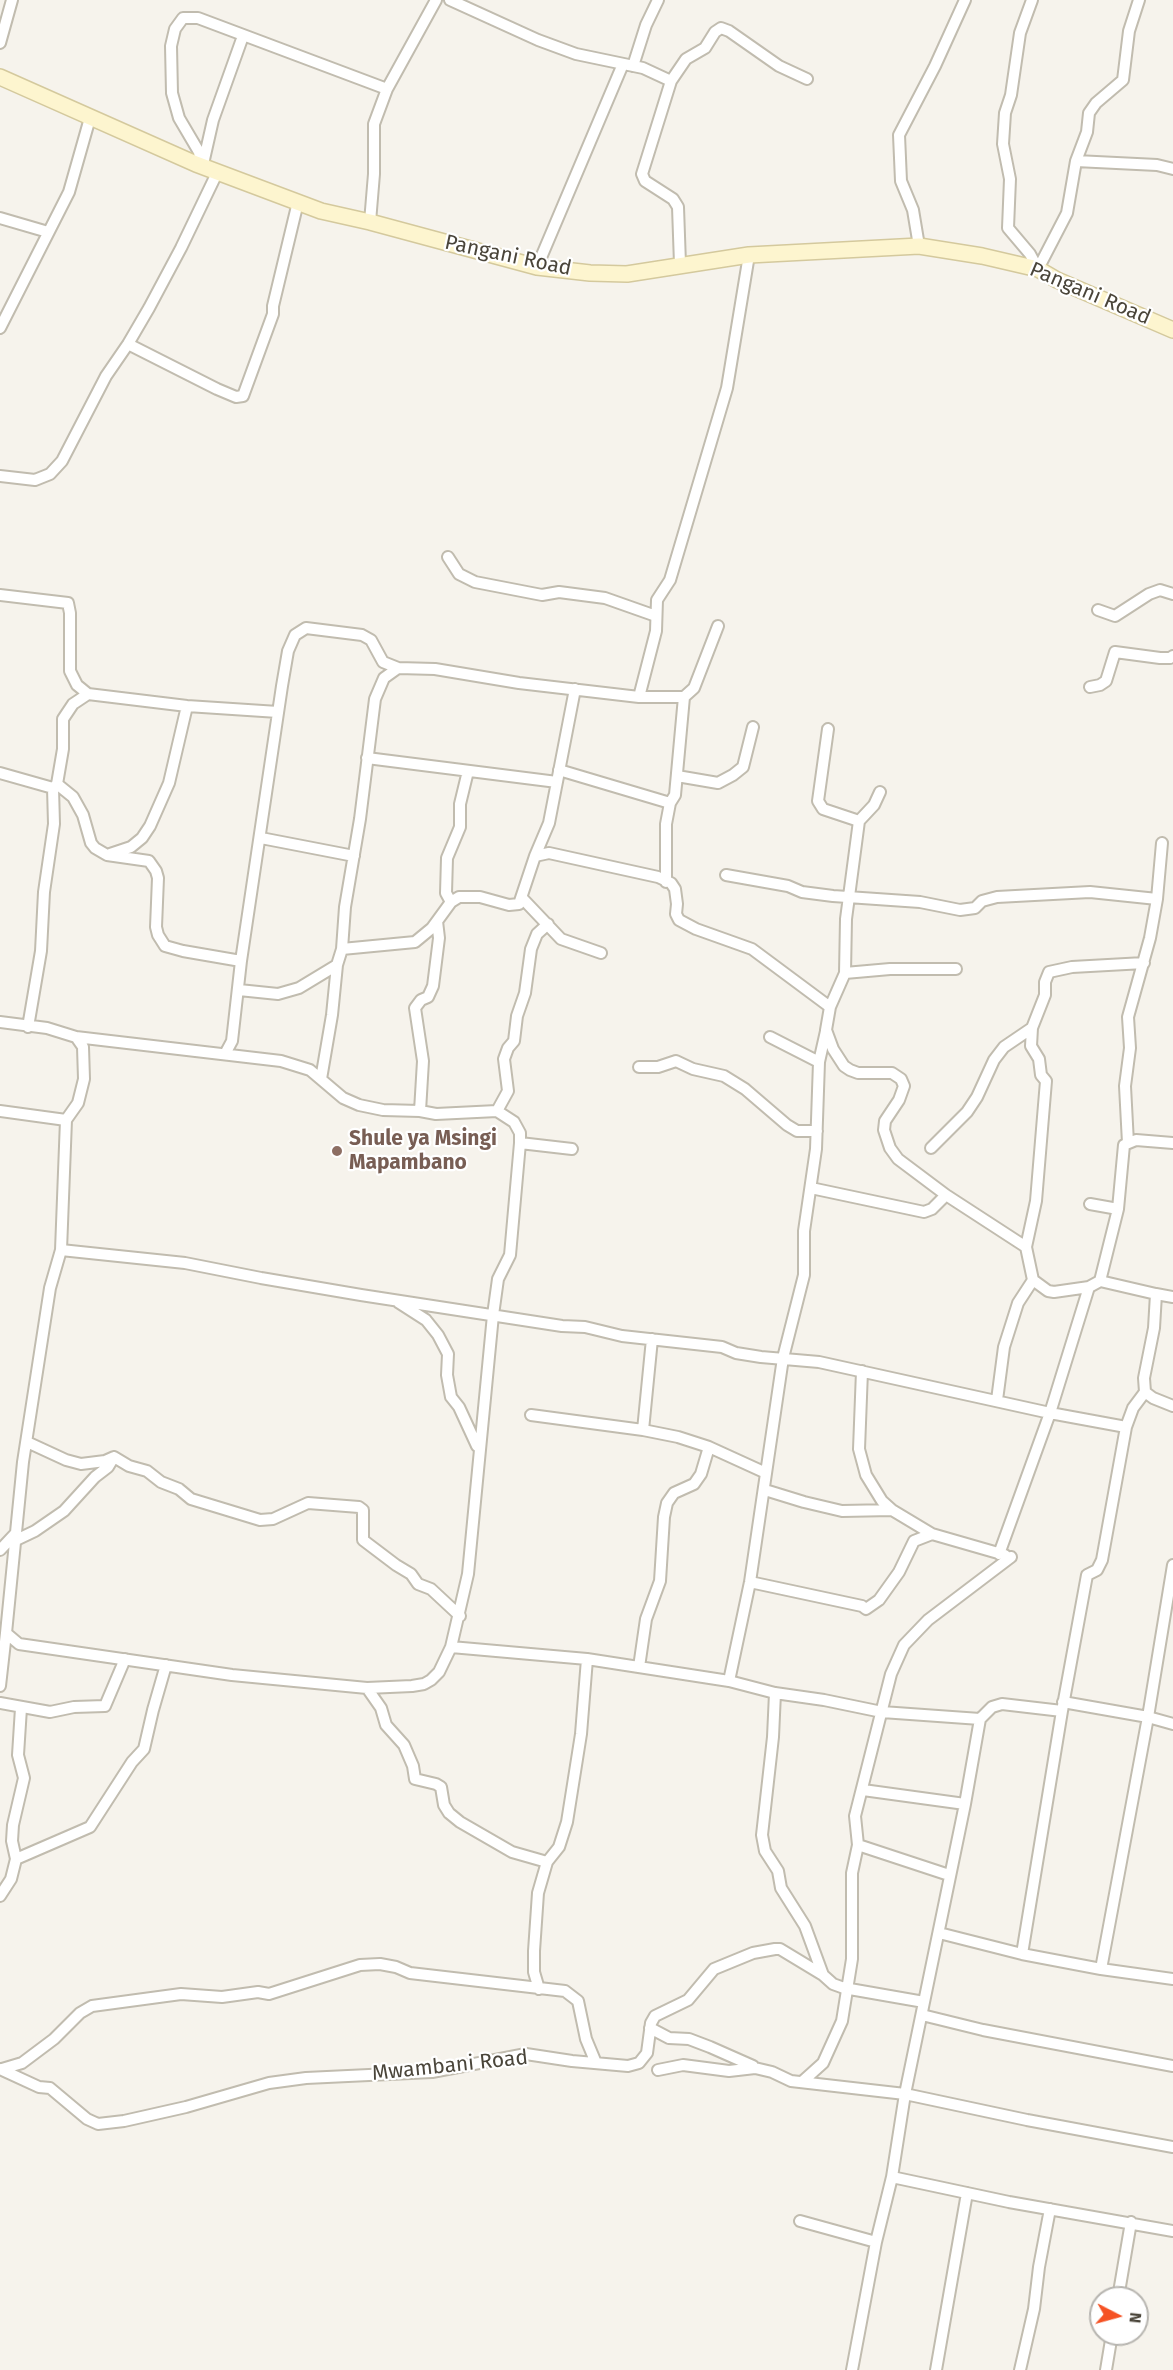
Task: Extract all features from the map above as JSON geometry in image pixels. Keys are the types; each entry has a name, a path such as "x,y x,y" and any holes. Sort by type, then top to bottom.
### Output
{"main road":[{"name":"Pangani Road","path":"0,77 202,167 321,211 537,267 627,274 749,255 919,246 982,256 1038,269 1057,280 1173,330"}],"street":[{"path":"0,43 12,0"},
{"path":"370,222 374,174 374,124 387,89 436,0"},
{"path":"450,0 538,40 576,54 654,72 671,81"},
{"path":"537,267 658,0"},
{"path":"919,246 913,210 901,181 898,159 899,135 935,66 965,0"},
{"path":"1032,0 1020,33 1011,95 1005,113 1003,144 1010,179 1008,228 1030,254 1038,269"},
{"path":"1038,269 1066,213 1076,161 1087,132 1089,114 1096,103 1123,80 1129,31 1138,0"},
{"path":"202,167 199,152 179,118 171,93 171,46 175,29 183,18 198,18 387,89"},
{"path":"680,264 678,207 673,199 645,181 642,174 671,81 686,59 705,48 721,28 729,31 779,66 807,79"},
{"path":"202,167 213,120 243,36"},
{"path":"0,328 69,192 90,118"},
{"path":"1076,161 1157,165 1173,169"},
{"path":"0,476 35,480 50,474 62,461 105,376 128,344 181,248 217,172"},
{"path":"128,344 217,389 236,397 243,396 273,314 298,202"},
{"path":"0,218 48,232"},
{"path":"639,696 656,631 657,600 670,580 727,388 749,255"},
{"path":"448,557 459,574 475,582 542,595 559,592 605,598 656,616"},
{"path":"1098,610 1115,616 1149,594 1160,590 1173,594"},
{"path":"0,595 68,603 70,671 77,685 88,694 187,706 278,712"},
{"path":"666,882 666,824 670,803 675,795 684,697 694,688 718,626"},
{"path":"225,1054 232,1041 278,712 288,651 295,635 306,628 362,635 371,640 383,662 398,668 435,669 639,696 684,697"},
{"path":"1090,687 1106,681 1115,652 1161,658 1173,656"},
{"path":"321,1079 332,1015 337,965 342,949 345,907 375,699 384,678 398,668"},
{"path":"342,949 415,942 427,934 451,902 459,897 480,897 509,905 519,904 549,823 575,689"},
{"path":"28,1028 41,951 44,892 54,824 55,786 63,749 63,719 73,704 88,694"},
{"path":"107,855 132,847 150,826 169,783 187,706"},
{"path":"677,776 718,783 733,775 743,767 753,728"},
{"path":"828,729 818,801 823,809 859,821"},
{"path":"368,758 557,782"},
{"path":"560,770 670,803"},
{"path":"451,902 446,893 447,858 460,827 460,804 468,771"},
{"path":"0,773 55,786 73,797 83,815 91,843 107,855 149,861 156,871 158,886 156,927 165,946 242,961"},
{"path":"729,1681 750,1582 783,1358 804,1275 804,1231 817,1131 819,1062 830,1007 845,973 848,897 859,821 874,805 880,792"},
{"path":"261,838 354,856"},
{"path":"1128,1143 1125,1086 1130,1048 1128,1017 1144,963 1157,899 1162,843"},
{"path":"536,856 549,853 658,877 671,883 675,889 676,915 679,920 696,929 752,949 830,1007"},
{"path":"726,875 788,886 802,892 920,902 960,910 975,908 982,901 997,897 1090,892 1157,899"},
{"path":"522,898 561,939 601,953"},
{"path":"420,1111 423,1061 415,1008 428,997 433,986 439,938 436,921"},
{"path":"497,1111 507,1090 504,1059 508,1048 514,1041 525,993 531,949 537,934 548,924"},
{"path":"1144,963 1072,967 1049,972 1045,982 1045,995 1032,1028 1031,1046 1039,1059 1041,1075 1046,1081 1036,1201 1026,1247 1033,1281 1048,1291 1089,1287 1100,1281 1173,1297"},
{"path":"240,990 278,994 299,988 337,965"},
{"path":"845,973 890,969 956,969"},
{"path":"0,1022 28,1028 47,1028 76,1037 281,1061 310,1070 343,1098 358,1105 383,1110 436,1114 497,1111 514,1122 520,1133 510,1255 498,1279 493,1315 473,1537 460,1616 451,1647 439,1672 424,1684 367,1688 232,1675 19,1644 6,1633"},
{"path":"931,1148 967,1112 993,1060 1004,1047 1032,1028"},
{"path":"826,1030 833,1049 844,1066 850,1070 858,1073 892,1073 902,1079 904,1086 899,1100 885,1121 884,1130 890,1148 898,1159 946,1195 1026,1247"},
{"path":"0,1686 6,1633 5,1589 15,1537 50,1288 61,1250 66,1120 78,1103 84,1079 82,1047 76,1037"},
{"path":"770,1037 819,1062"},
{"path":"639,1067 658,1067 676,1061 693,1069 724,1076 745,1089 797,1131 817,1131"},
{"path":"0,1111 66,1120"},
{"path":"1100,1281 1118,1209 1124,1145 1136,1140 1173,1143"},
{"path":"520,1143 572,1149"},
{"path":"811,1188 924,1212 932,1209 946,1195"},
{"path":"1090,1204 1118,1209"},
{"path":"61,1250 185,1263 396,1300 652,1339 722,1347 736,1353 862,1371 1050,1413 1126,1427"},
{"path":"997,1400 1004,1347 1018,1303 1033,1281"},
{"path":"999,1554 1050,1413 1089,1287"},
{"path":"1022,1954 1087,1575 1097,1570 1102,1560 1126,1427 1133,1408 1145,1392 1144,1378 1154,1328 1156,1294"},
{"path":"396,1300 426,1320 438,1335 448,1354 447,1376 451,1397 459,1407 479,1452"},
{"path":"643,1430 652,1339"},
{"path":"803,2081 823,2063 842,2021 842,1987 854,1922 852,1873 858,1845 855,1816 863,1790 879,1710 897,1657 911,1634 1011,1557 932,1534 892,1510 882,1501 866,1474 859,1449 862,1371"},
{"path":"1145,1392 1173,1406"},
{"path":"531,1415 643,1430 709,1447 766,1473"},
{"path":"27,1442 66,1460 81,1464 105,1461 114,1457"},
{"path":"639,1667 646,1619 660,1581 663,1517 667,1503 674,1492 694,1484 701,1474 709,1447"},
{"path":"0,1550 15,1537 35,1531 64,1511 95,1477 108,1467 114,1457"},
{"path":"114,1457 129,1466 147,1471 161,1482 179,1489 191,1499 260,1520 273,1519 308,1503 359,1506 363,1510 362,1538 364,1542 411,1574 418,1584 431,1590 460,1616"},
{"path":"765,1490 842,1511 892,1510"},
{"path":"750,1582 862,1606 866,1609 879,1600 899,1572 914,1541 932,1534"},
{"path":"1101,1969 1148,1717 1168,1634 1173,1565"},
{"path":"451,1647 587,1659 729,1681 775,1693 879,1710 980,1719"},
{"path":"0,1703 50,1712 74,1707 105,1706 125,1659"},
{"path":"539,1989 534,1972 538,1893 547,1862 559,1847 567,1822 581,1734 587,1659"},
{"path":"15,1859 90,1827 132,1762 144,1749 166,1665"},
{"path":"367,1688 381,1708 386,1725 404,1746 413,1766 415,1779 440,1785 444,1805 449,1813 460,1822 512,1852 547,1862"},
{"path":"775,1693 773,1737 762,1835 765,1851 778,1871 781,1888 805,1926 823,1975"},
{"path":"852,2370 876,2242 892,2177 905,2094 965,1804 980,1719 992,1707 1002,1704 1063,1707 1148,1717 1173,1724"},
{"path":"0,1896 11,1879 15,1859 12,1841 13,1826 24,1778 18,1755 21,1708"},
{"path":"863,1790 965,1804"},
{"path":"858,1845 949,1875"},
{"path":"939,1933 1022,1954 1101,1969 1173,1979"},
{"path":"924,2002 842,1987 780,1949 753,1953 714,1969 688,2000 655,2016 650,2028 669,2038 689,2039 786,2079 905,2094 1027,2120 1173,2147"},
{"path":"1,2069 22,2063 60,2034 78,2014 92,2006 181,1994 222,1997 258,1992 270,1994 360,1965 380,1964 410,1973 565,1991 575,1997 581,2011 586,2039 596,2063"},
{"path":"922,2015 983,2030 1173,2066"},
{"name":"Mwambani Road","path":"1,2069 39,2087 50,2088 87,2119 98,2124 124,2121 186,2107 269,2083 306,2078 432,2072 526,2054 596,2063 636,2065 647,2053 650,2028"},
{"path":"658,2070 683,2065 729,2071 755,2068"},
{"path":"892,2177 1050,2210 1131,2222 1173,2231"},
{"path":"936,2370 968,2193"},
{"path":"1020,2370 1034,2309 1050,2210"},
{"path":"800,2221 876,2242"},
{"path":"1120,2286 1131,2222"},
{"path":"1106,2370 1110,2346"}],"place":[{"name":"Shule ya Msingi Mapambano","path":"337,1151"}]}
